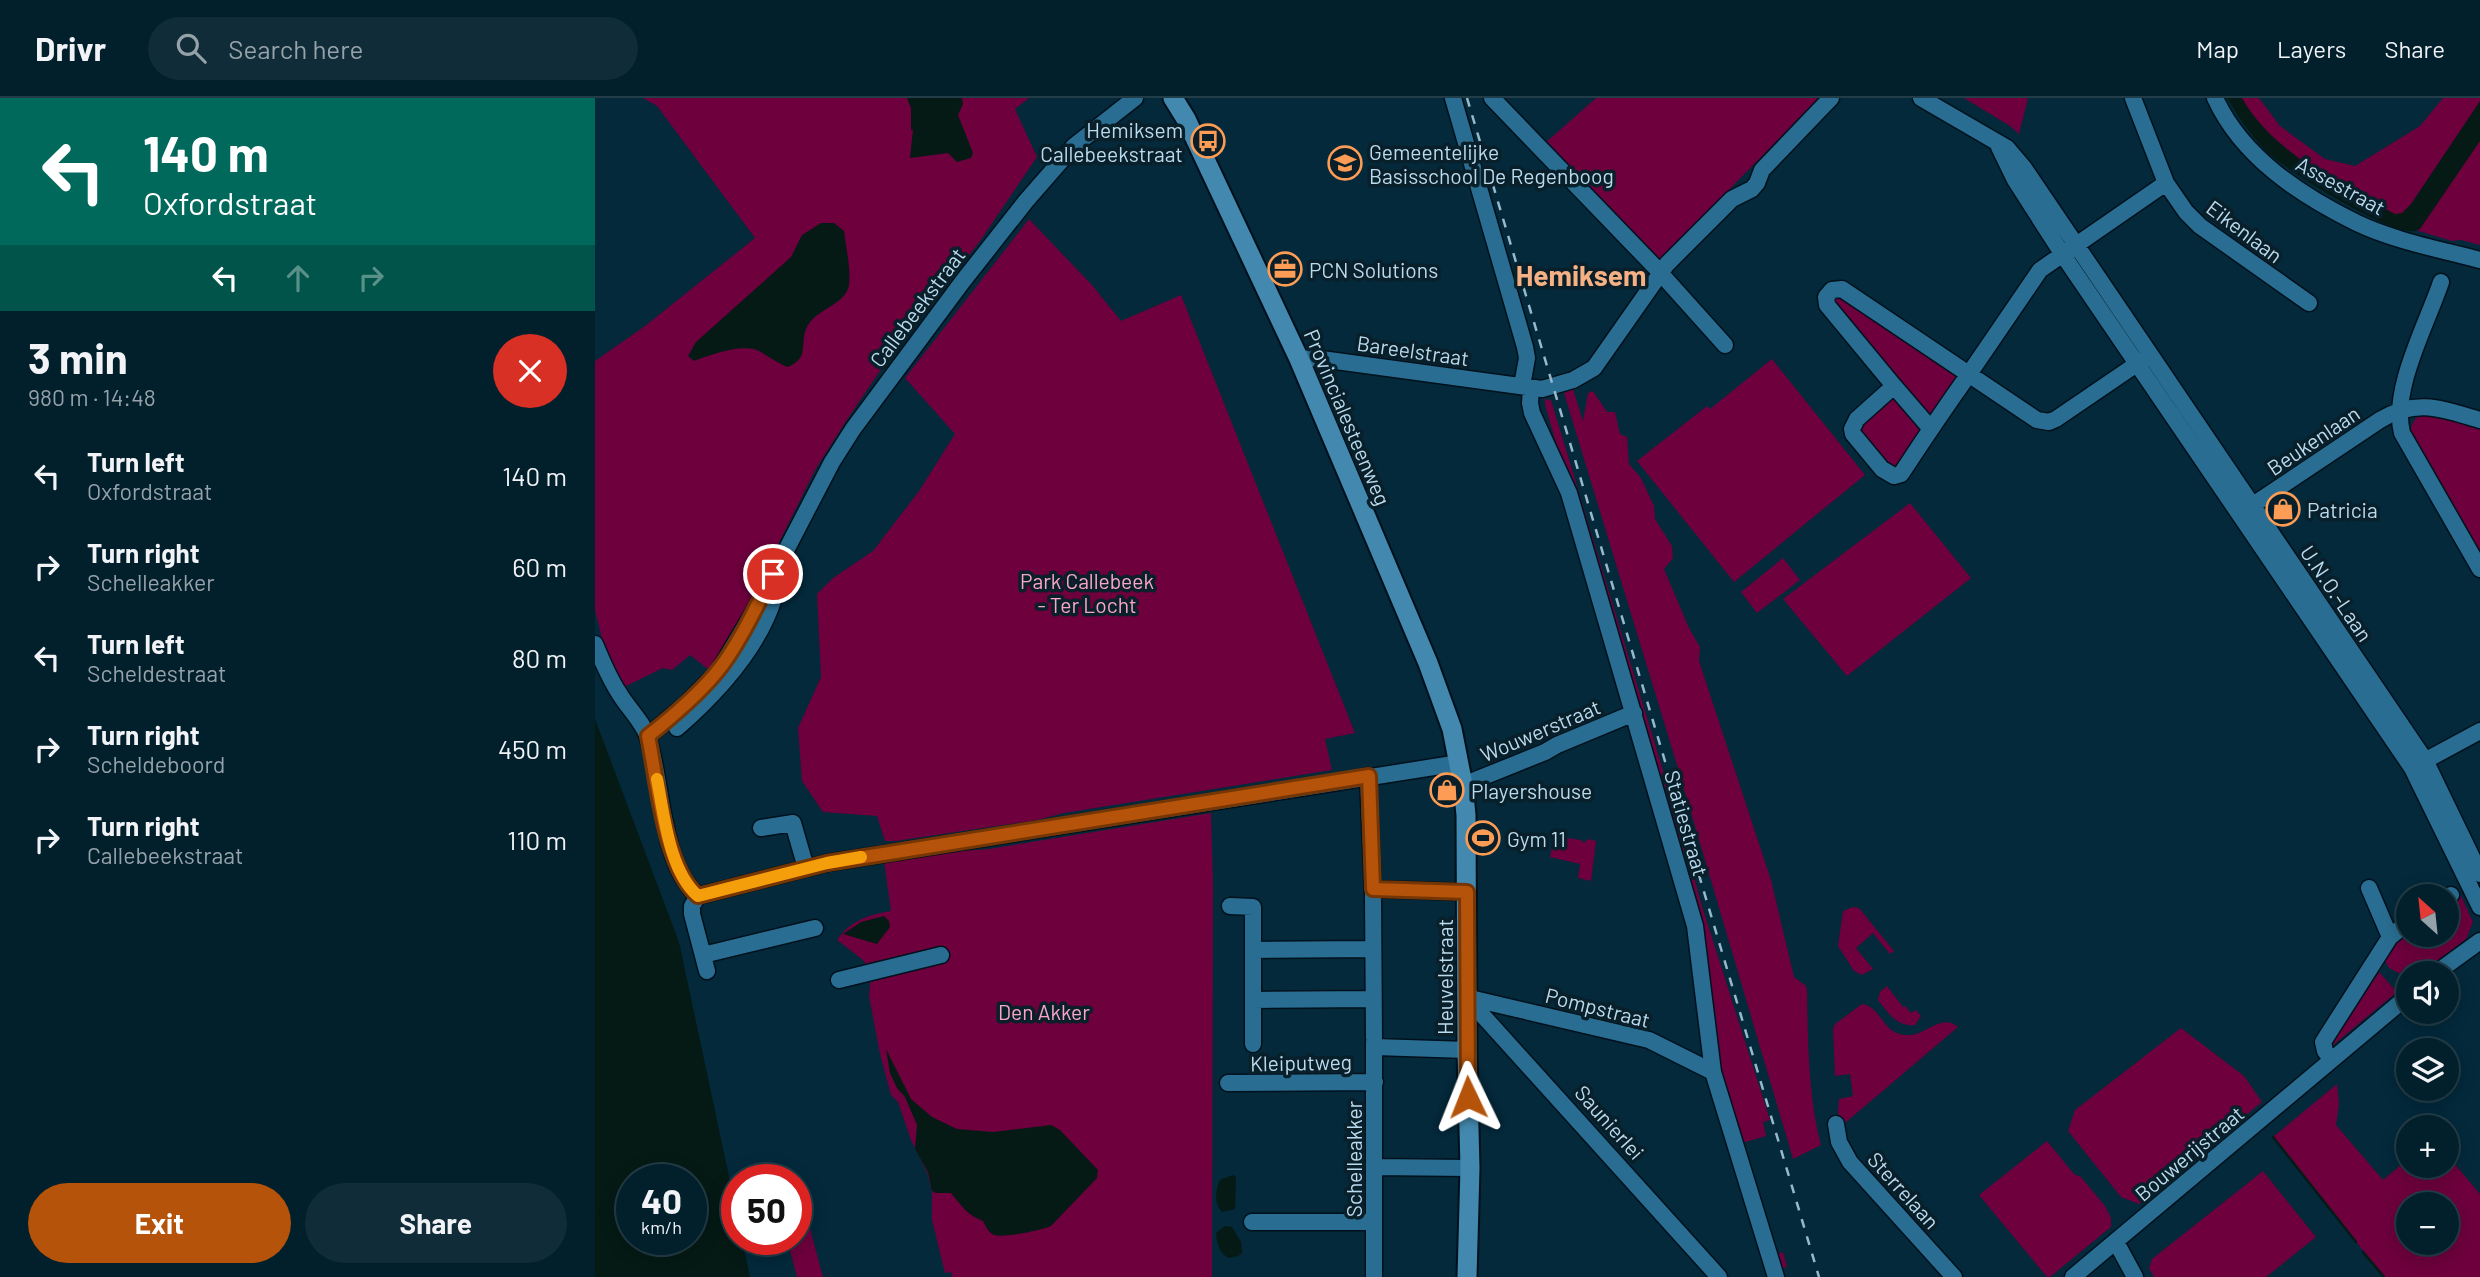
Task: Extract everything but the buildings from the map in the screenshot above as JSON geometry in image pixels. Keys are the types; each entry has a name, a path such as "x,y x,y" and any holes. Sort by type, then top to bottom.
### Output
{"main road":[{"name":"Provincialesteenweg","path":"1173,98 1197,142 1299,359 1428,663 1445,706 1459,762"},
{"name":"Heuvelstraat","path":"1459,762 1463,785 1467,892 1470,1168 1467,1277"}],"street":[{"name":"Callebeekstraat","path":"648,736 685,705 717,672 755,610 832,461 963,281 1026,201 1074,146 1135,98"},
{"name":"Statiestraat","path":"1453,98 1525,347 1526,387 1532,414 1569,493 1695,926 1713,1072 1776,1277"},
{"path":"1492,98 1660,272 1725,345"},
{"name":"Bareelstraat","path":"1299,359 1314,358 1542,389 1559,386 1584,376 1594,368 1660,272 1733,199 1752,189 1762,170 1831,98"},
{"name":"U.N.O.-Laan","path":"1921,98 1993,140 2007,159 2015,180 2070,251 2419,764 2474,872 2480,907"},
{"name":"Eikenlaan","path":"2133,98 2166,183 2186,212 2200,226 2308,303"},
{"name":"Assestraat","path":"2214,98 2234,132 2263,163 2307,194 2358,224 2432,249 2480,260"},
{"path":"1894,386 1857,419 1852,429 1853,434 1882,469 1893,476 1901,474 2039,270 2166,183"},
{"path":"2441,282 2427,323 2414,347 2399,411 2402,433 2480,569"},
{"path":"1931,429 1827,305 1826,297 1832,290 1842,289 2038,420 2049,422 2144,359"},
{"path":"2399,411 2411,407 2439,408 2480,420"},
{"name":"Beukenlaan","path":"2246,510 2380,420 2399,411"},
{"name":"Callebeekstraat","path":"677,728 728,679 751,644 775,596 773,574"},
{"path":"595,644 616,690 648,736 662,817 680,872 698,896"},
{"name":"Wouwerstraat","path":"1463,785 1634,713"},
{"path":"2419,764 2480,731"},
{"path":"815,928 705,963 692,906 698,896 806,868 1459,762"},
{"name":"Schelleakker","path":"1369,776 1375,1082 1374,1277"},
{"path":"761,828 793,823 806,868"},
{"path":"2369,888 2389,937"},
{"path":"1373,889 1467,892"},
{"path":"1230,906 1253,907 1253,1044"},
{"path":"2331,1059 2323,1042 2389,937 2396,931"},
{"path":"2452,961 2480,941"},
{"path":"1253,950 1372,949"},
{"path":"839,980 941,955"},
{"name":"Pompstraat","path":"1467,998 1649,1040 1713,1072"},
{"name":"Saunierlei","path":"1467,998 1719,1277"},
{"path":"1253,1000 1373,999"},
{"name":"Bouwerijstraat","path":"2073,1277 2396,1006"},
{"path":"1374,1042 1467,1050"},
{"name":"Kleiputweg","path":"1228,1083 1375,1082"},
{"name":"Sterrelaan","path":"1836,1124 1839,1142 1850,1162 1954,1277"},
{"path":"1374,1167 1470,1168"},
{"path":"1252,1222 1373,1222"},
{"path":"2116,1242 2135,1277"}],"green space":[{"path":"643,98 1029,98 1015,109 1037,157 980,241 886,362 846,421 815,470 738,625 709,670 690,655 672,670 663,668 620,689 608,663 595,610 595,361 645,326 755,238 657,106"},
{"path":"1596,98 1819,98 1659,261 1544,144"},
{"path":"1964,98 2028,98 2019,134 2010,126"},
{"path":"2229,98 2259,98 2280,126 2325,159 2355,166 2420,126 2443,98 2480,98 2480,245 2461,240 2452,241 2392,223 2311,180"},
{"name":"Park Callebeek - Ter Locht","path":"1029,219 1092,285 1121,321 1181,295 1355,733 1325,739 1332,770 1064,813 1037,820 885,841 877,816 823,812 802,781 798,728 821,677 817,594 833,578 873,551 919,491 955,434 905,378"},
{"path":"1832,290 1969,374 1894,476 1853,434 1894,386 1828,294"},
{"path":"1772,359 1865,475 1734,582 1637,461 1707,406 1710,409"},
{"path":"1573,389 1583,421 1588,393 1593,391 1607,412 1615,412 1620,434 1627,437 1629,464 1641,478 1654,506 1655,519 1672,546 1673,558 1664,569 1700,647 1699,661 1771,880 1794,977 1806,986 1811,1088 1821,1145 1793,1159 1564,393"},
{"path":"1545,399 1551,400 1701,903 1770,1120 1763,1122 1766,1136 1742,1143 1776,1254 1783,1252 1787,1267 1780,1269 1717,1073 1698,929"},
{"path":"2432,412 2480,424 2480,558 2410,438 2415,420"},
{"path":"1910,503 1971,578 1847,676 1783,599"},
{"path":"1783,558 1800,580 1757,613 1741,592"},
{"name":"Den Akker","path":"1211,813 1212,1277 952,1277 951,1272 945,1273 932,1220 932,1191 927,1172 911,1140 898,1102 891,1095 880,1054 869,996 871,973 863,960 837,940 861,919 891,911 884,861 931,853 989,849"},
{"path":"1554,836 1581,840 1584,843 1588,839 1596,841 1591,881 1578,878 1580,864 1550,857"},
{"path":"2459,891 2473,922 2466,939 2459,944"},
{"path":"1859,908 1894,951 1890,954 1873,933 1856,948 1873,969 1862,975 1854,971 1838,946 1843,911"},
{"path":"2396,941 2396,947 2455,947 2437,961 2396,961 2396,972 2389,968 2383,957"},
{"path":"2379,972 2396,993 2333,1045"},
{"path":"1887,986 1903,1007 1911,1013 1916,1010 1921,1016 1915,1025 1898,1021 1878,1000 1880,992"},
{"path":"1862,1004 1874,1010 1887,1026 1898,1034 1913,1035 1945,1022 1958,1027 1841,1124 1839,1099 1853,1096 1850,1074 1835,1076 1833,1029 1835,1024"},
{"path":"2181,1028 2244,1076 2262,1102 2139,1204 2121,1197 2068,1131 2075,1110"},
{"path":"2337,1084 2339,1104 2336,1125 2383,1180 2396,1169 2396,1178 2459,1178 2459,1169 2480,1194 2480,1277 2384,1277 2273,1137"},
{"path":"2047,1141 2074,1174 2081,1177 2105,1206 2111,1218 2111,1227 2050,1277 2047,1277 1979,1195"},
{"path":"2263,1171 2316,1237 2266,1277 2154,1277 2149,1268 2152,1259"},
{"path":"812,1236 823,1277 797,1277 791,1255 812,1255"}],"shaded area":[{"path":"907,98 962,98 963,104 958,115 973,153 971,158 957,162 948,153 910,158 913,130"},
{"path":"2227,98 2242,98 2255,118 2271,135 2310,166 2395,214 2402,213 2411,204 2480,101 2480,141 2420,229 2411,231 2378,221 2357,210 2313,185 2276,159 2254,138"},
{"path":"821,223 834,223 844,231 849,285 843,297 810,322 804,336 802,353 796,363 788,367 759,351 744,348 694,361 688,356 696,342 791,257 802,235"},
{"path":"595,719 679,942 726,1164 721,1164 721,1255 745,1255 750,1277 595,1277"},
{"path":"884,916 890,927 877,944 843,934 861,922"},
{"path":"886,1049 911,1099 932,1117 957,1129 993,1132 1051,1125 1060,1130 1098,1170 1097,1178 1051,1226 1014,1235 992,1234 983,1221 969,1213 951,1193 932,1191 928,1172 915,1149 917,1125 905,1097 890,1073"},
{"path":"1233,1175 1236,1177 1235,1209 1222,1212 1216,1197 1217,1188 1220,1180"},
{"path":"1225,1226 1232,1227 1241,1242 1242,1253 1238,1256 1229,1258 1219,1248 1216,1233"}],"waterway":[{"path":"2273,1137 2356,1242"},
{"path":"2363,1252 2384,1277"}],"railway":[{"path":"1467,98 1819,1277"}],"slow traffic":[{"path":"657,779 662,817 680,872 698,896 806,868 861,857"}],"place":[{"name":"Hemiksem Callebeekstraat","path":"1208,141"},
{"name":"Gemeentelijke Basisschool De Regenboog","path":"1345,163"},
{"name":"PCN Solutions","path":"1285,269"},
{"name":"Patricia","path":"2283,509"},
{"name":"Playershouse","path":"1447,790"},
{"name":"Gym 11","path":"1483,838"}],"district":[{"name":"Hemiksem","path":"1581,275"}],"route":[{"path":"773,574 755,610 717,672 685,705 648,736 662,817 680,872 698,896 827,863 1369,776 1373,889 1467,892 1468,1097"}]}
